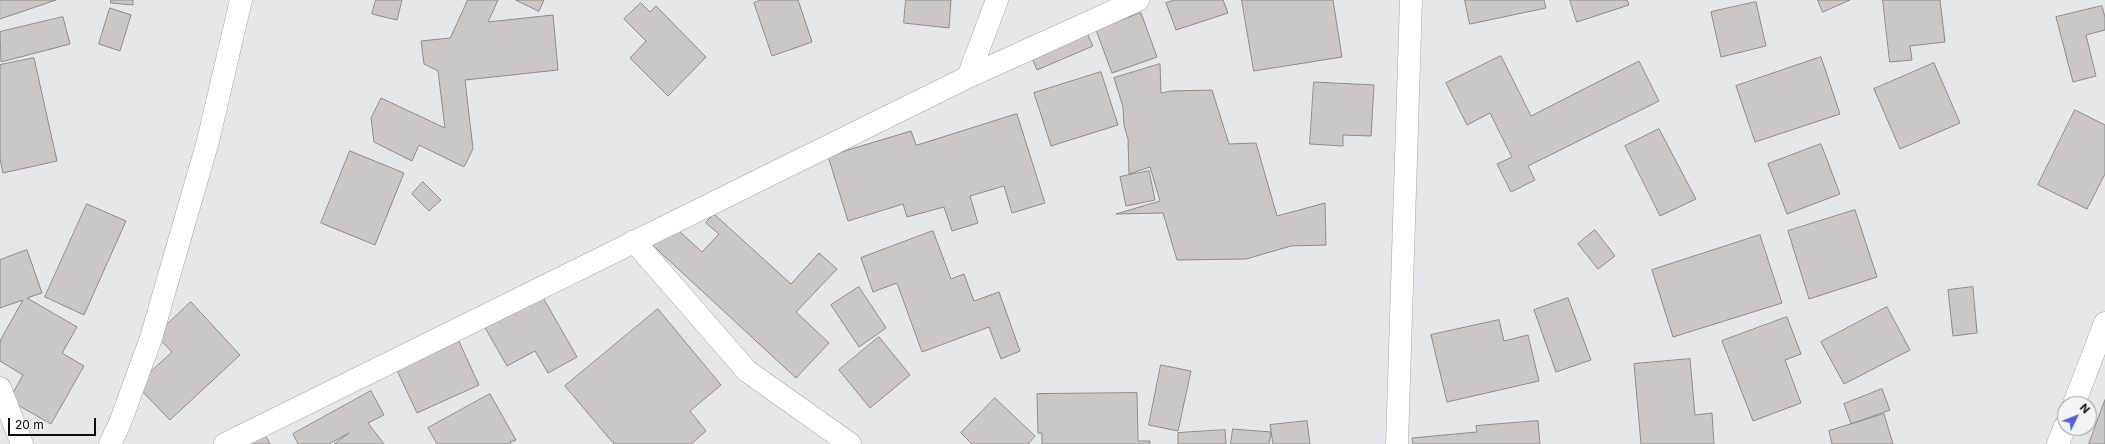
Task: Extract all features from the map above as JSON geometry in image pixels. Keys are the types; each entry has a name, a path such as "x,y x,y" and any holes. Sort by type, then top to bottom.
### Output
{"street":[{"path":"110,444 120,423 151,338 208,141 241,0"},
{"path":"968,77 997,0"},
{"path":"225,444 968,77 1138,0"},
{"path":"1397,444 1412,0"},
{"path":"634,241 747,371 850,444"},
{"path":"2077,396 2105,323"},
{"path":"0,388 22,444"}],"building":[{"path":"0,0 56,0 0,19"},
{"path":"111,0 133,0 133,5 111,3"},
{"path":"376,0 402,0 397,20 372,14"},
{"path":"468,0 498,0 488,22 553,15 558,70 465,80 473,149 464,167 419,145 412,161 374,142 371,118 381,98 445,128 438,71 424,64 421,41 450,38"},
{"path":"516,0 544,0 539,11"},
{"path":"761,0 798,0 812,42 772,56 754,3"},
{"path":"906,0 951,0 949,28 904,23"},
{"path":"1175,0 1223,0 1228,13 1176,30 1166,3"},
{"path":"1242,0 1333,0 1342,57 1254,71"},
{"path":"1465,0 1544,0 1546,8 1470,24"},
{"path":"1570,0 1627,0 1629,5 1577,22"},
{"path":"1818,0 1850,0 1823,12"},
{"path":"1883,0 1940,0 1945,42 1910,46 1912,60 1890,62"},
{"path":"1756,2 1766,46 1721,57 1711,12"},
{"path":"641,3 650,12 656,6 706,57 668,96 630,58 646,41 624,19"},
{"path":"2102,6 2105,17 2105,30 2086,35 2096,76 2073,82 2056,17"},
{"path":"110,8 131,15 120,51 99,44"},
{"path":"1141,13 1157,57 1112,73 1096,30"},
{"path":"63,17 70,44 1,62 0,32"},
{"path":"1081,20 1093,46 1037,70 1026,44"},
{"path":"1501,56 1531,116 1639,61 1659,101 1528,166 1535,180 1511,192 1497,164 1512,157 1490,113 1467,125 1446,83"},
{"path":"1821,57 1840,114 1755,142 1736,86"},
{"path":"34,58 57,161 3,173 0,159 0,65"},
{"path":"1934,63 1960,123 1900,149 1874,89"},
{"path":"1160,64 1161,93 1171,91 1212,90 1229,144 1256,143 1277,216 1325,203 1326,245 1291,246 1246,259 1177,260 1163,213 1116,214 1160,201 1150,167 1129,174 1128,139 1124,125 1123,107 1114,78"},
{"path":"1101,72 1118,125 1051,146 1034,93"},
{"path":"1314,82 1374,85 1371,136 1343,135 1343,146 1310,144"},
{"path":"2075,110 2105,125 2105,174 2087,209 2038,185"},
{"path":"1017,114 1045,203 1012,213 1004,186 970,196 978,223 952,231 944,207 907,217 903,204 848,221 828,156 911,131 916,145"},
{"path":"1659,129 1696,199 1660,216 1625,146"},
{"path":"1821,144 1840,194 1787,214 1768,164"},
{"path":"350,151 404,173 375,245 321,223"},
{"path":"1149,171 1155,200 1126,206 1120,177"},
{"path":"423,182 441,200 429,211 412,194"},
{"path":"87,204 126,221 84,315 45,297"},
{"path":"1855,210 1877,277 1809,299 1788,231"},
{"path":"714,214 791,284 819,253 837,269 796,312 829,343 796,378 648,241 667,220 702,252 719,234 706,223"},
{"path":"1595,230 1615,256 1598,269 1578,244"},
{"path":"933,231 951,279 964,274 974,301 999,292 1020,351 1001,359 989,327 922,352 897,283 873,292 861,258"},
{"path":"1760,235 1782,303 1673,337 1652,270"},
{"path":"27,250 42,293 27,298 77,327 62,353 84,366 51,424 9,400 23,375 0,361 0,341 23,300 0,308 0,260"},
{"path":"859,287 886,328 859,347 831,305"},
{"path":"1973,287 1977,333 1953,336 1948,290"},
{"path":"541,294 577,357 548,373 535,351 507,366 484,326"},
{"path":"1568,298 1591,360 1556,372 1534,310"},
{"path":"191,302 240,355 170,420 136,385 172,352 156,335"},
{"path":"1887,307 1910,350 1844,384 1821,342"},
{"path":"658,309 721,385 690,411 706,431 691,444 614,444 565,386"},
{"path":"1787,317 1801,354 1785,360 1801,403 1753,421 1722,341"},
{"path":"1499,320 1504,341 1528,335 1539,381 1447,402 1431,335"},
{"path":"456,335 479,385 417,413 394,364"},
{"path":"879,337 910,375 870,408 839,370"},
{"path":"1690,359 1695,415 1712,413 1714,444 1641,444 1634,364"},
{"path":"1161,365 1191,371 1178,431 1149,425"},
{"path":"1882,389 1890,410 1851,424 1844,404"},
{"path":"371,391 384,415 368,423 384,444 334,444 349,433 329,444 298,444 293,434"},
{"path":"1137,393 1138,441 1150,441 1150,444 1042,444 1042,433 1038,433 1037,394"},
{"path":"490,394 516,440 510,442 511,444 437,444 428,428"},
{"path":"995,398 1035,436 1028,444 972,444 961,433"},
{"path":"2105,400 2105,444 2089,444 2092,436 2097,436 2097,422"},
{"path":"1884,414 1893,444 1832,444 1829,431"},
{"path":"1307,421 1310,444 1273,444 1270,425"},
{"path":"1538,421 1540,444 1413,444 1412,438 1477,432 1476,426"},
{"path":"1233,429 1271,432 1269,444 1231,444"},
{"path":"1225,430 1226,444 1178,444 1178,433"},
{"path":"265,435 270,444 248,444"}]}
